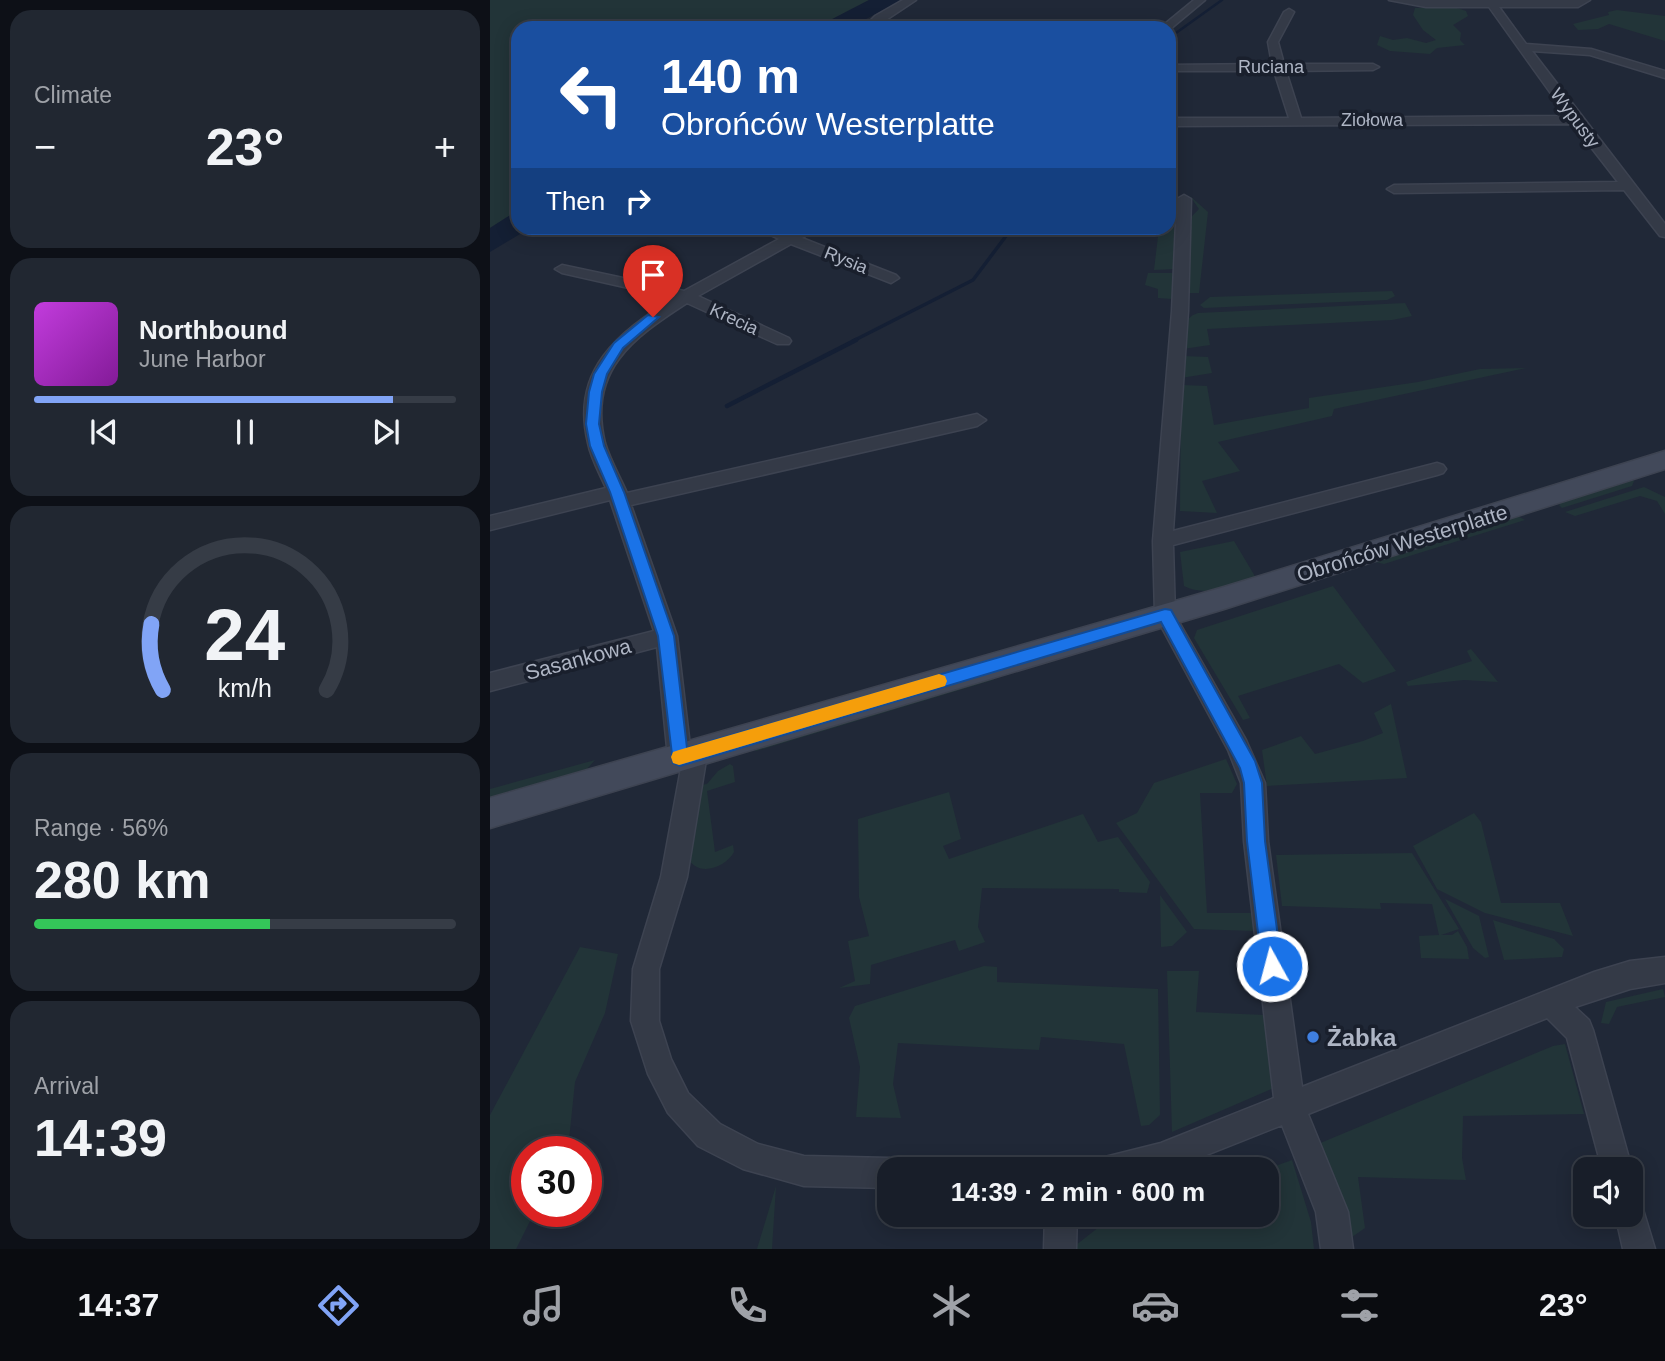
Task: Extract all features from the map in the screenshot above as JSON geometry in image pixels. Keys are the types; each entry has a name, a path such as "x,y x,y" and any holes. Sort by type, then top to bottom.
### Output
{"main road":[{"name":"Obrońców Westerplatte","path":"490,813 1656,468"}],"street":[{"path":"876,21 911,0"},
{"path":"1174,21 1199,0"},
{"path":"1394,0 1410,4 1578,4 1585,0"},
{"name":"Wypusty","path":"1492,3 1576,120 1665,233"},
{"path":"1289,12 1273,42 1296,120"},
{"path":"1523,47 1574,48 1607,55 1665,75"},
{"name":"Ruciana","path":"1176,68 1373,67"},
{"path":"1645,68 1665,85"},
{"name":"Ziołowa","path":"1176,122 1576,120"},
{"path":"1394,188 1627,186"},
{"path":"1184,199 1180,312 1163,541 1165,615 1238,747 1253,783 1256,841 1290,1107 1332,1212 1337,1249"},
{"name":"Rysia","path":"782,235 891,278"},
{"path":"797,235 685,296 637,328 618,346 601,374 593,424 597,446 619,497 666,636 687,756 674,877 646,969 645,1021 658,1064 678,1103 709,1135 754,1158 804,1171 877,1173"},
{"name":"Krecia","path":"562,269 685,296 783,341"},
{"path":"490,523 977,420"},
{"path":"1163,541 1437,469"},
{"name":"Sasankowa","path":"490,682 666,636"},
{"path":"1164,1157 1550,1003 1630,975 1665,970"},
{"path":"1550,1003 1579,1030 1614,1157"},
{"path":"1060,1249 1061,1227"},
{"path":"1633,1227 1639,1249"}],"shaded area":[{"path":"490,0 869,0 828,21 511,21 511,214 490,228"},
{"path":"1415,8 1457,8 1466,11 1468,16 1453,25 1461,33 1460,40 1465,45 1437,48 1430,54 1390,51 1377,45 1380,36 1426,43 1436,40 1423,30 1413,15"},
{"path":"1617,10 1665,16 1665,41 1609,24 1598,29 1578,30 1573,24 1609,15 1608,12"},
{"path":"1190,196 1208,212 1199,293 1187,293 1187,221 1199,209"},
{"path":"1158,235 1174,235 1175,269 1154,270"},
{"path":"1148,273 1175,273 1172,299 1158,298 1158,289 1145,285"},
{"path":"1392,291 1395,296 1387,300 1204,308 1200,305 1210,297"},
{"path":"1405,303 1412,316 1392,320 1207,329 1210,345 1183,349 1186,323 1198,313"},
{"path":"1182,356 1208,357 1212,373 1181,378"},
{"path":"1526,368 1334,409 1332,416 1218,442 1240,471 1202,481 1217,513 1180,511 1181,385 1207,386 1214,425 1309,408 1309,398 1418,382 1480,369"},
{"path":"1632,479 1632,486 1562,508 1559,505 1561,502"},
{"path":"1644,487 1665,497 1665,514 1657,501 1640,496 1575,516 1565,512"},
{"path":"1517,516 1525,520 1384,564 1375,562"},
{"path":"1234,541 1256,578 1211,591 1184,586 1180,552"},
{"path":"1333,586 1396,671 1363,683 1339,664 1238,696 1250,718 1243,720 1194,638 1197,630"},
{"path":"1471,649 1498,682 1464,680 1408,686 1406,682 1472,661 1467,651"},
{"path":"1006,670 993,680 756,751 751,747"},
{"path":"1391,704 1407,778 1267,786 1262,750 1301,736 1315,754 1363,741 1383,733 1374,713"},
{"path":"1226,759 1237,784 1232,793 1200,793 1207,913 1253,913 1254,931 1194,929 1116,823 1137,813 1154,783"},
{"path":"595,760 587,769 490,797 490,789"},
{"path":"730,764 733,766 735,782 707,791 715,852 733,845 734,852 719,866 700,868 689,860 701,785 707,784 718,771"},
{"path":"949,792 961,839 943,846 949,859 1083,814 1098,842 1118,837 1150,882 1147,893 1119,892 1119,889 982,888 978,927 985,942 959,951 955,940 871,965 870,984 839,988 855,981 848,941 869,936 859,897 858,819"},
{"path":"1474,813 1481,822 1501,903 1560,903 1573,936 1485,913 1437,889 1413,846"},
{"path":"1412,853 1459,929 1441,935 1452,935 1458,931 1467,947 1469,959 1421,958 1419,936 1439,935 1432,904 1380,903 1381,909 1282,906 1276,855"},
{"path":"1160,895 1187,932 1172,946 1161,947"},
{"path":"1445,899 1479,916 1489,957 1485,958 1473,948"},
{"path":"1493,920 1554,939 1564,949 1562,957 1504,960"},
{"path":"580,947 618,954 605,1013 575,1082 569,1136 511,1136 511,1227 527,1227 516,1249 490,1249 490,1115"},
{"path":"984,966 997,967 997,982 1158,989 1160,1115 1149,1125 1141,1126 1124,1044 1041,1037 1039,1050 898,1043 893,1084 901,1118 856,1117 860,1067 849,1018 855,1006"},
{"path":"1167,971 1199,971 1196,1012 1265,1015 1274,1088 1172,1132"},
{"path":"1663,989 1665,997 1617,1007 1609,1024 1601,1023 1606,1002"},
{"path":"1565,1044 1584,1114 1463,1116 1462,1158 1466,1180 1358,1177 1365,1228 1352,1237 1318,1144 1553,1046"},
{"path":"1292,1160 1311,1222 1314,1249 1071,1249 1099,1227 1279,1227 1279,1165"},
{"path":"776,1186 772,1249 757,1249"}],"water":[{"path":"869,0 902,0 862,21 828,21"},
{"path":"511,214 511,235 518,235 490,252 490,228"}],"waterway":[{"path":"1176,33 1222,0"},
{"path":"853,341 973,280 1007,235"},
{"path":"727,406 856,340"}],"slow traffic":[{"path":"679,757 939,681"}],"place":[{"name":"Żabka","path":"1313,1037"}],"route":[{"path":"653,317 618,346 601,374 593,410 593,424 597,446 617,492 666,636 680,758 1165,615 1238,747 1253,783 1256,841 1272,966"}]}
